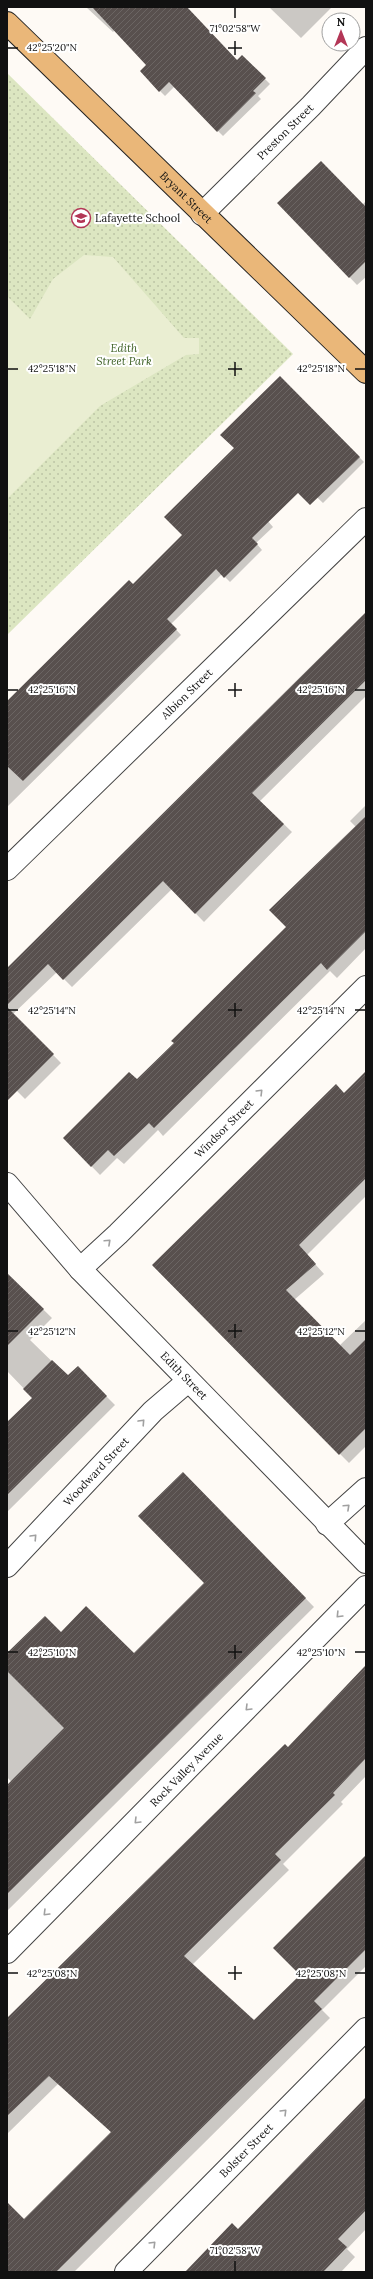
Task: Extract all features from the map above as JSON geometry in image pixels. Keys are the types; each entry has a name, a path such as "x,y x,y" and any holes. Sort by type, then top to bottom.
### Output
{"main road":[{"name":"Bryant Street","path":"7,23 366,372"}],"street":[{"name":"Preston Street","path":"202,214 311,106 366,48"},
{"name":"Albion Street","path":"7,869 366,519"},
{"name":"Windsor Street","path":"80,1269 366,987"},
{"name":"Edith Street","path":"7,1184 80,1269 327,1524 366,1562"},
{"name":"Woodward Street","path":"7,1566 153,1411 188,1381"},
{"path":"327,1524 366,1489"},
{"name":"Rock Valley Avenue","path":"7,1952 366,1587"},
{"name":"Bolster Street","path":"126,2272 366,2029"}],"green space":[{"name":"Edith Street Park","path":"7,73 293,354 7,635"},
{"path":"84,255 113,257 184,338 199,338 199,354 186,355 100,406 7,499 7,296 30,319 53,279"}],"building":[{"path":"92,7 187,7 237,60 242,55 266,78 253,91 256,93 217,132 169,82 159,92 140,71 146,65"},
{"path":"321,161 366,207 366,261 349,278 277,203"},
{"path":"280,376 360,457 310,505 298,493 252,538 258,544 224,578 216,569 167,619 177,629 23,781 7,766 7,701 129,580 133,584 182,535 164,517 234,448 220,435"},
{"path":"366,612 366,680 252,793 284,824 195,914 163,881 63,980 48,964 7,1005 7,968"},
{"path":"366,816 366,931 327,970 321,963 154,1128 149,1123 114,1156 108,1150 91,1167 63,1138 129,1072 137,1079 174,1043 171,1041 286,927 269,910"},
{"path":"7,1007 54,1054 7,1101"},
{"path":"366,1071 366,1178 299,1245 316,1264 286,1290 350,1355 366,1339 366,1428 339,1455 152,1265 336,1084 344,1093"},
{"path":"7,1273 44,1309 7,1346"},
{"path":"52,1360 68,1375 78,1366 107,1396 7,1495 7,1422 32,1398 23,1389"},
{"path":"183,1472 306,1598 7,1894 7,1785 64,1728 7,1671 7,1653 45,1616 61,1632 86,1606 134,1653 204,1583 138,1516"},
{"path":"366,1665 366,1758 333,1793 335,1795 275,1854 281,1860 184,1956 254,2020 300,1975 273,1948 366,1855 366,1949 314,2001 322,2009 56,2272 7,2272 7,2202 24,2219 111,2132 49,2076 7,2116 7,2018 285,1744 288,1747"},
{"path":"366,2097 366,2210 338,2239 347,2247 323,2272 185,2272 232,2223 238,2229"}],"place":[{"name":"Lafayette School","path":"81,218"}]}
